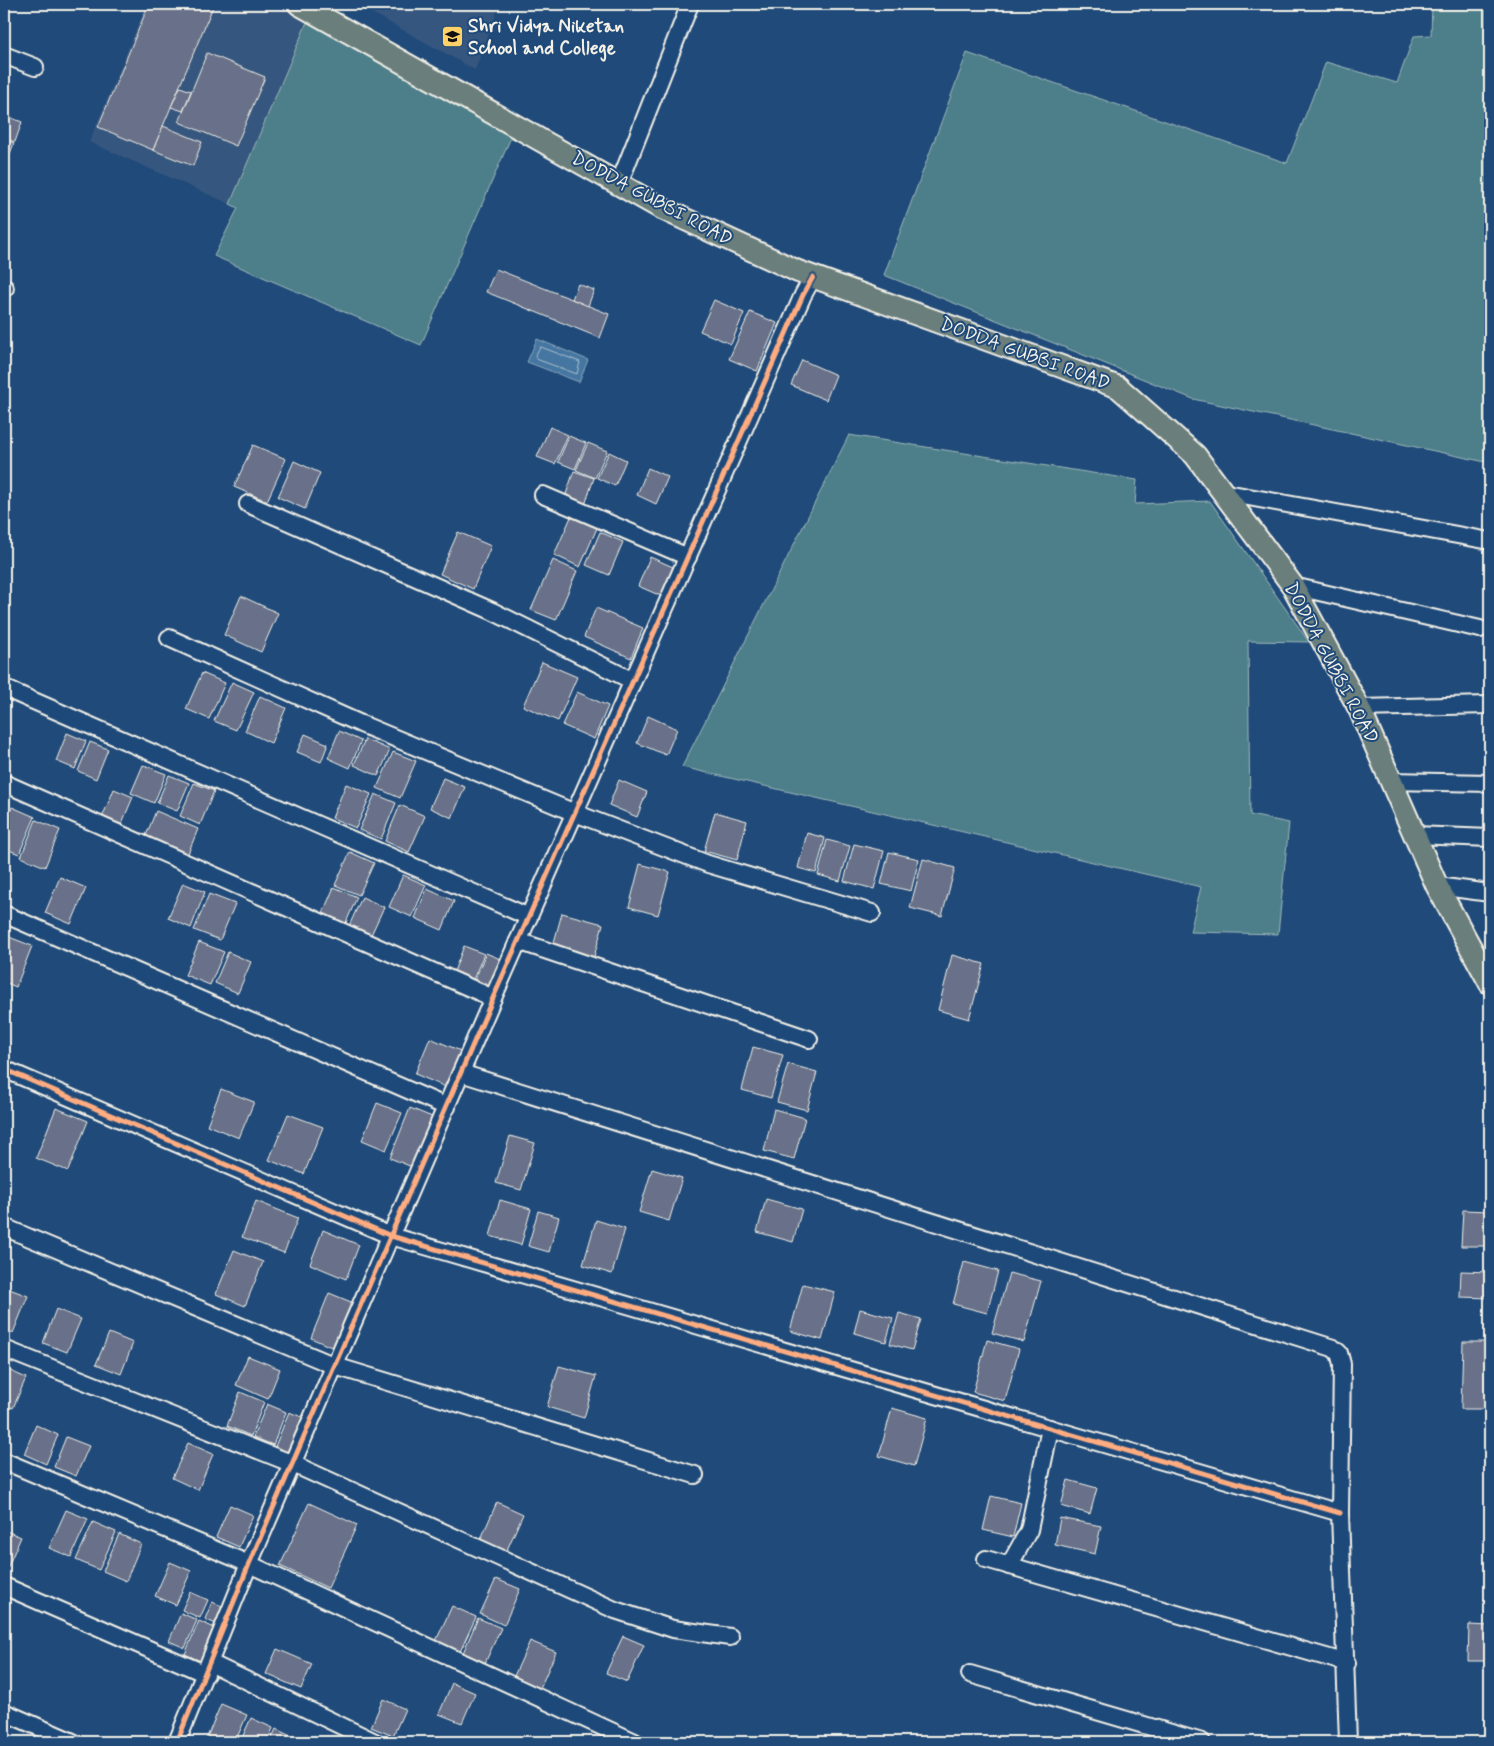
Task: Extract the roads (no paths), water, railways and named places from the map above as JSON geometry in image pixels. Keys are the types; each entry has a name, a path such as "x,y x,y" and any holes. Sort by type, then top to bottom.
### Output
{"main road":[{"name":"DODDA GUBBI ROAD","path":"299,4 663,209 813,277 1118,387 1195,455 1293,586 1359,708 1436,886 1485,965 1490,983"}],"street":[{"path":"619,184 690,4"},
{"path":"4,55 35,68"},
{"path":"177,1742 249,1564 493,998 813,277"},
{"path":"1221,492 1490,541"},
{"path":"543,495 688,557"},
{"path":"248,504 492,611 633,681"},
{"path":"1293,586 1480,629"},
{"path":"169,638 361,724 575,813 708,864 872,913"},
{"path":"4,688 529,918"},
{"path":"1359,708 1490,705"},
{"path":"1390,781 1490,783"},
{"path":"4,782 493,998"},
{"path":"1415,835 1490,838"},
{"path":"1436,886 1490,893"},
{"path":"4,914 446,1107"},
{"path":"518,941 809,1039"},
{"path":"4,1069 391,1236 1340,1513"},
{"path":"461,1073 1333,1348 1339,1353 1342,1364 1340,1513 1348,1742"},
{"path":"4,1227 335,1366 695,1474"},
{"path":"4,1349 293,1464 615,1610 672,1630 730,1637"},
{"path":"1009,1566 1029,1530 1050,1428"},
{"path":"4,1461 249,1564 635,1742"},
{"path":"986,1559 1346,1663"},
{"path":"4,1586 208,1668 375,1742"},
{"path":"970,1674 1202,1742"},
{"path":"4,1712 73,1742"}],"water":[{"path":"537,339 588,360 579,382 527,362"}],"place":[{"name":"Shri Vidya Niketan School and College","path":"452,37"}]}
